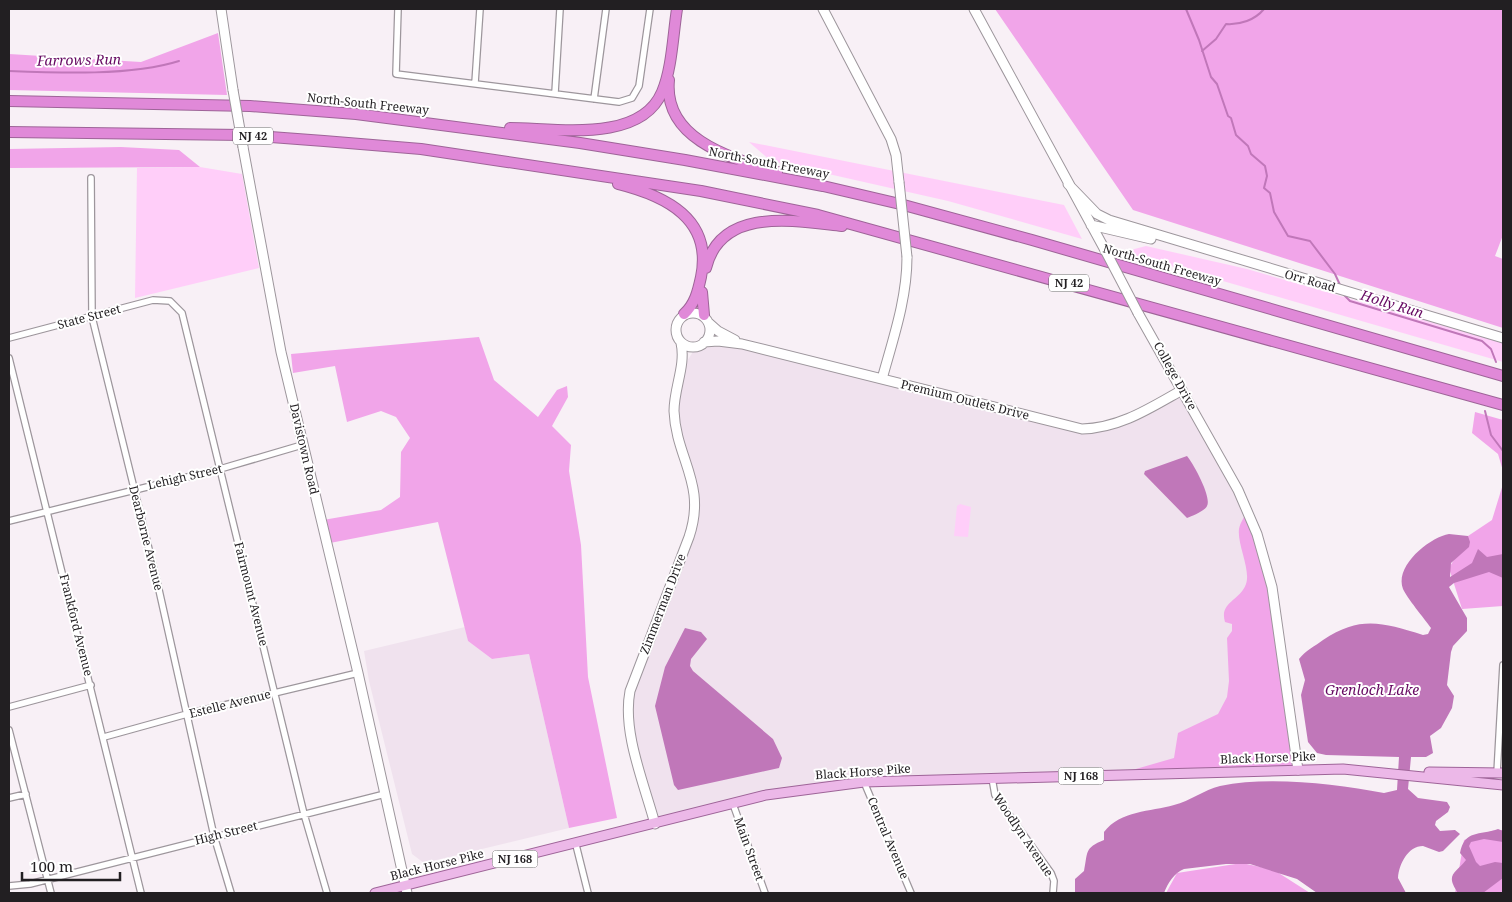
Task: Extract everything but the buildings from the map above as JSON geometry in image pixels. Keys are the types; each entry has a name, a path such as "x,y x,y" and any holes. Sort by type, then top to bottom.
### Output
{"highway":[{"path":"474,128 603,129 634,120 649,110 662,91 678,9"},
{"path":"682,9 668,89 671,104 683,127 724,154 823,186"},
{"name":"North-South Freeway","path":"9,102 250,106 356,114 474,128 648,153 823,186 900,204 1032,240 1503,376"},
{"name":"NJ 42","path":"9,132 270,137 421,149 711,193 818,215 1156,306 1503,405"},
{"path":"556,169 626,186 655,196 669,203 690,222 700,238 704,255 696,297 684,314"},
{"path":"706,319 701,295 707,264 719,242 733,231 754,223 773,220 874,230"}],"main road":[{"name":"Black Horse Pike","path":"375,893 407,889 732,804 797,790 864,782 1298,770 1365,770 1441,775 1503,785"},
{"name":"Black Horse Pike","path":"1441,775 1496,772"},
{"path":"1489,784 1496,772"}],"street":[{"name":"Davistown Road","path":"221,9 243,147 281,352 358,673 407,889"},
{"path":"398,9 396,74 626,102 636,93 650,9"},
{"path":"475,83 480,9"},
{"path":"555,93 560,9"},
{"path":"594,99 606,9"},
{"path":"823,9 891,139 896,155 907,278 882,380"},
{"name":"College Drive","path":"974,9 1138,313 1238,490 1265,556 1272,587 1298,770"},
{"name":"Dearborne Avenue","path":"91,178 92,317 188,714 214,836 231,893"},
{"name":"Orr Road","path":"1068,184 1090,208 1103,218 1202,250 1503,338"},
{"name":"Orr Road","path":"1090,225 1202,250"},
{"name":"State Street","path":"9,338 153,300 168,301"},
{"name":"Fairmount Avenue","path":"168,301 179,307 187,324 220,469 304,814 327,893"},
{"path":"694,312 706,319 710,335 700,344 690,347 680,343 675,328 684,314 694,312"},
{"name":"Premium Outlets Drive","path":"706,319 718,331 742,344 1082,429 1101,428 1123,422 1182,390"},
{"name":"Zimmerman Drive","path":"655,824 630,732 628,709 630,691 689,537 695,513 696,501 692,477 675,418 682,354 680,343"},
{"name":"Premium Outlets Drive","path":"700,344 742,344"},
{"name":"Zimmerman Drive","path":"678,383 687,359 700,344"},
{"name":"Frankford Avenue","path":"9,358 141,893"},
{"name":"Lehigh Street","path":"9,521 134,488 220,469 302,445"},
{"path":"1496,772 1503,665"},
{"name":"Estelle Avenue","path":"104,737 188,714 358,673"},
{"path":"9,706 91,685"},
{"path":"9,730 51,893"},
{"name":"Woodlyn Avenue","path":"992,778 996,795 1050,873 1054,882 1054,892"},
{"name":"Central Avenue","path":"864,782 911,893"},
{"path":"9,798 26,794"},
{"name":"High Street","path":"9,886 47,879 385,794"},
{"name":"Main Street","path":"732,804 766,893"},
{"path":"576,845 588,893"}],"shaded area":[{"path":"995,9 1503,9 1503,235 1495,256 1503,259 1503,328 1133,210"},
{"path":"218,33 227,95 9,90 9,54 141,62"},
{"path":"749,142 1064,205 1082,239 948,201 771,161"},
{"path":"121,147 179,150 200,167 9,168 9,149"},
{"path":"200,167 242,174 259,268 135,298 137,168"},
{"path":"1146,246 1247,269 1503,343 1503,362 1123,252"},
{"path":"479,337 494,380 538,417 557,390 567,386 568,397 552,426 571,445 569,471 581,545 588,677 617,818 569,828 529,654 492,659 468,641 438,522 330,543 323,520 381,510 400,497 401,452 410,438 396,417 381,411 347,422 335,366 293,373 291,354"},
{"path":"713,341 1023,415 1101,428 1182,390 1257,534 1298,770 919,780 797,790 655,824 628,709 695,513 675,418 684,366 696,347"},
{"path":"1475,412 1503,420 1503,471 1498,454 1472,433"},
{"path":"1503,484 1503,606 1462,609 1449,568 1468,536 1492,520"},
{"path":"960,504 971,507 968,537 954,536 957,506"},
{"path":"1247,511 1265,556 1298,770 1115,775 1174,758 1178,733 1218,714 1227,697 1229,681 1227,638 1232,631 1232,624 1225,622 1224,615 1227,606 1243,590 1246,584 1247,572 1239,529"},
{"path":"465,627 468,641 492,659 529,654 569,828 424,863 412,854 369,681 364,651"},
{"path":"1495,830 1503,830 1503,893 1455,893 1464,840"},
{"path":"1242,863 1274,870 1310,893 1166,893 1177,873"}],"water":[{"path":"1187,456 1201,480 1208,502 1204,510 1187,518 1144,474 1145,471"},
{"name":"Grenloch Lake","path":"1449,534 1468,536 1470,542 1469,547 1451,563 1450,577 1472,563 1478,549 1487,557 1503,554 1503,578 1489,572 1454,583 1449,587 1467,618 1467,631 1453,646 1451,652 1447,685 1454,696 1452,708 1441,728 1430,736 1433,753 1426,757 1411,757 1408,789 1418,798 1447,802 1450,807 1448,812 1436,821 1435,825 1440,831 1455,830 1460,834 1443,851 1439,852 1423,846 1409,852 1402,862 1398,878 1406,893 1317,893 1297,879 1250,864 1226,864 1184,869 1172,879 1164,893 1075,893 1075,879 1084,871 1088,851 1104,840 1104,832 1119,819 1180,803 1220,786 1281,781 1323,784 1384,793 1397,790 1399,757 1326,755 1317,753 1308,742 1301,695 1305,680 1299,659 1310,649 1337,632 1361,624 1384,625 1423,635 1428,634 1431,628 1405,593 1402,580 1404,571 1416,554 1441,536"},
{"path":"685,628 701,632 707,639 691,659 690,666 693,671 773,739 782,758 779,768 678,790 674,785 655,706 665,667"},
{"path":"1498,829 1503,831 1503,842 1484,839 1471,842 1469,846 1476,862 1480,866 1495,862 1503,863 1503,878 1483,893 1458,893 1452,878 1466,860 1460,853 1465,840 1474,835"}],"waterway":[{"name":"Holly Run","path":"1186,9 1199,40 1211,77 1217,84 1236,135 1248,146 1251,154 1265,166 1267,176 1264,188 1270,193 1274,212 1288,236 1310,241 1335,274 1340,285"},
{"path":"1202,51 1216,39 1226,24 1237,24 1247,21 1264,9"},
{"name":"Farrows Run","path":"9,71 72,73 117,71 160,66 179,61"},
{"name":"Holly Run","path":"1344,295 1350,301 1482,341 1491,349 1496,362"},
{"name":"Holly Run","path":"1485,411 1491,435 1503,451"}]}
